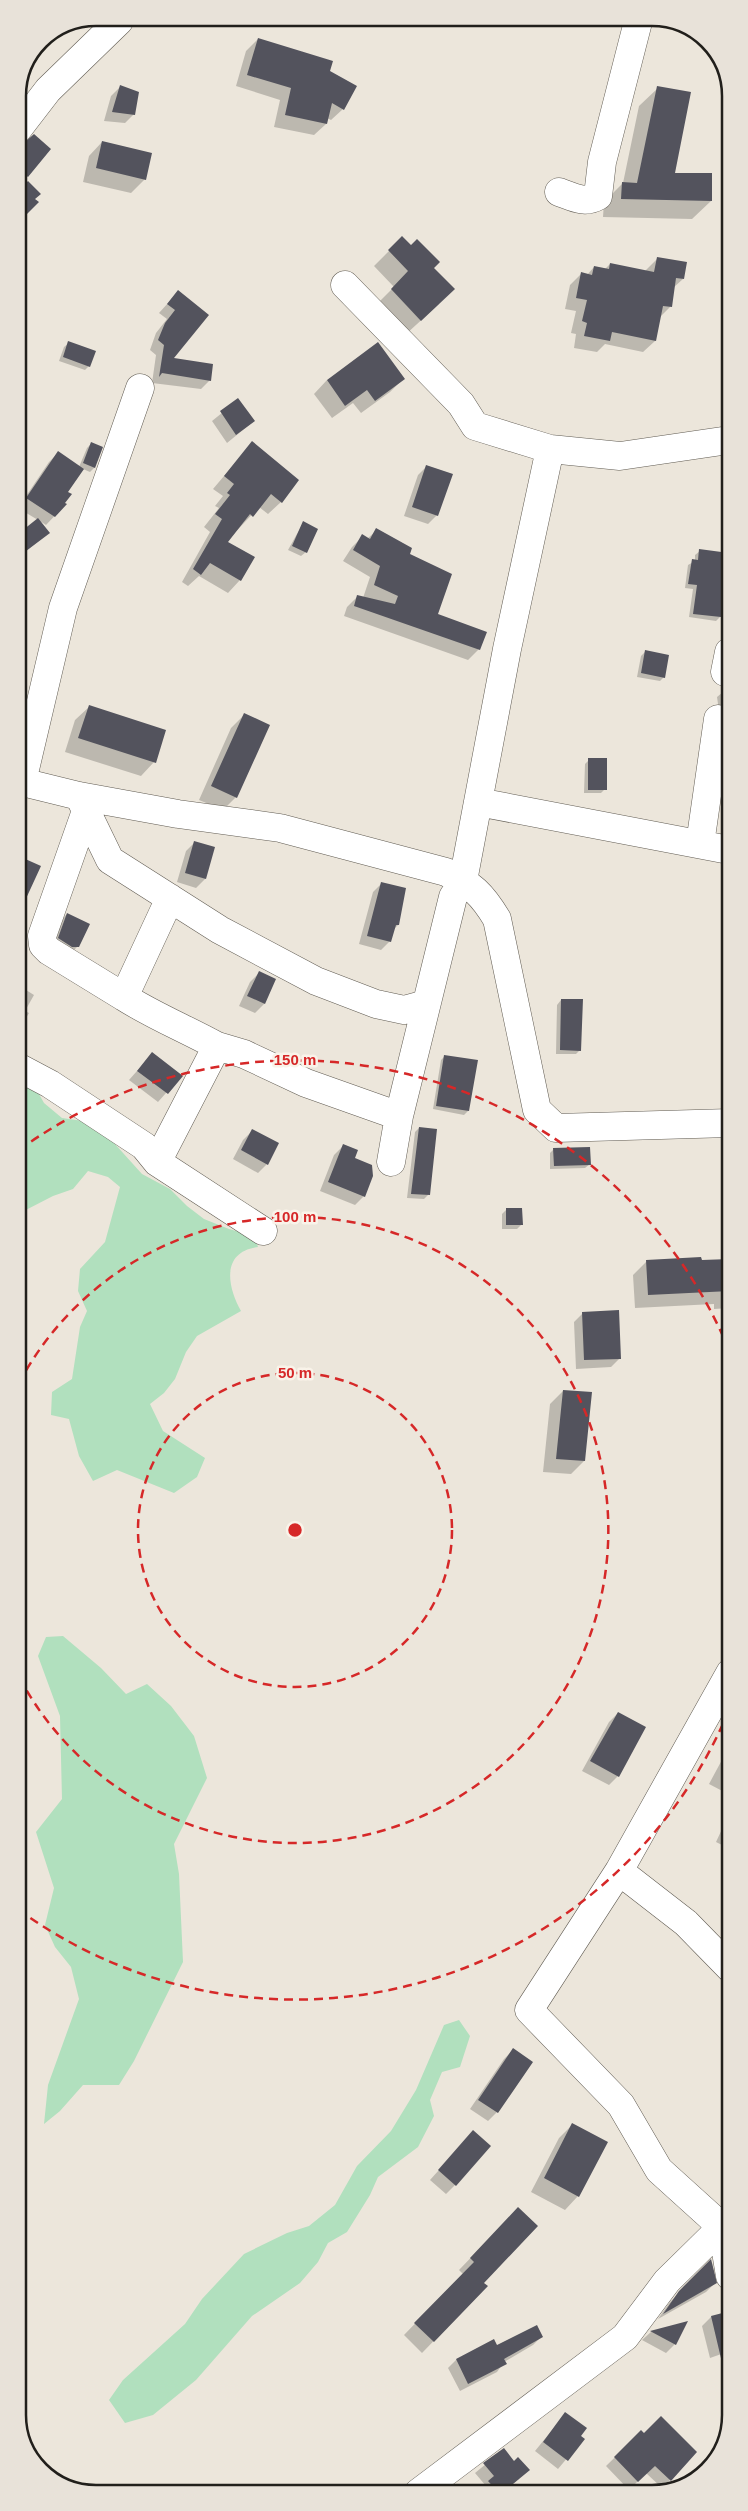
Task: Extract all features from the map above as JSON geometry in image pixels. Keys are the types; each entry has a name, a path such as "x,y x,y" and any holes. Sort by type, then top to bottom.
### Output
{"street":[{"path":"26,119 48,90 114,26"},
{"path":"559,192 582,201 591,200 598,196 602,162 637,26"},
{"path":"345,285 461,404 475,426 550,449 620,456 722,441"},
{"path":"26,758 63,608 140,388"},
{"path":"391,1162 399,1116 453,897 463,881 507,649 550,449"},
{"path":"700,844 718,720"},
{"path":"26,784 82,804 178,814 280,828 446,872 463,881 484,898 497,919 537,1110 556,1128 722,1123"},
{"path":"478,802 722,848"},
{"path":"82,804 110,860 220,930 316,981 376,1004 404,1010 426,1004"},
{"path":"82,804 42,936 42,944 49,951 150,1014 176,1023 217,1046 244,1054 306,1083 399,1116"},
{"path":"124,997 170,898"},
{"path":"157,1162 217,1046"},
{"path":"26,1071 50,1084 144,1146 157,1162 263,1231"},
{"path":"722,1687 618,1871 529,2010 621,2104 659,2170 722,2225"},
{"path":"618,1871 686,1923 722,1960"},
{"path":"427,2485 625,2337 674,2274 722,2232"}],"green space":[{"path":"26,1082 35,1087 44,1103 62,1118 83,1121 105,1133 142,1174 170,1189 204,1219 254,1236 258,1247 246,1250 238,1256 230,1272 230,1281 241,1311 197,1336 186,1352 175,1379 164,1393 150,1404 163,1431 205,1458 197,1477 174,1493 117,1470 93,1481 79,1456 69,1419 51,1415 52,1392 72,1379 80,1327 87,1311 78,1291 80,1269 105,1242 120,1187 108,1177 88,1171 73,1189 53,1196 26,1210"},
{"path":"63,1636 101,1668 126,1694 147,1684 171,1706 194,1736 207,1778 174,1844 179,1874 183,1962 134,2061 119,2085 83,2085 60,2111 44,2124 48,2085 79,1999 71,1967 55,1947 45,1925 54,1888 36,1832 62,1799 60,1716 38,1656 46,1637"},
{"path":"459,2020 470,2036 460,2067 442,2072 430,2100 434,2116 418,2147 378,2177 370,2195 347,2232 328,2243 318,2262 300,2283 252,2316 196,2380 153,2415 125,2423 109,2400 123,2380 185,2324 202,2299 244,2254 287,2233 309,2226 335,2205 357,2166 391,2131 416,2090 444,2025"}],"building":[{"path":"258,38 333,61 330,71 357,86 344,110 332,103 327,124 285,115 291,88 247,75"},
{"path":"120,85 139,92 135,115 112,112"},
{"path":"657,86 691,92 675,173 712,173 712,201 621,199 622,182 637,183"},
{"path":"34,134 51,149 28,177 26,175 26,141"},
{"path":"102,141 152,153 146,180 96,168"},
{"path":"28,181 41,194 35,199 39,202 26,215 26,183"},
{"path":"402,236 411,245 417,239 440,262 434,268 455,289 421,321 391,289 408,271 388,250"},
{"path":"657,257 687,262 684,279 676,278 672,307 663,306 656,341 612,332 610,341 584,336 587,323 582,321 587,300 576,298 581,272 592,275 594,266 609,269 610,263 654,272"},
{"path":"178,290 209,315 174,358 213,364 211,381 162,373 159,377 164,345 158,340 165,323 175,310 167,304"},
{"path":"68,341 96,351 90,367 63,357"},
{"path":"378,342 405,379 375,401 367,390 345,406 327,380"},
{"path":"238,398 255,421 236,435 220,411"},
{"path":"252,441 299,480 282,503 271,494 253,517 250,514 228,542 255,557 241,581 210,563 201,575 193,569 222,519 215,514 230,495 227,493 234,484 224,476"},
{"path":"91,442 103,447 95,468 83,463"},
{"path":"58,451 84,469 68,492 72,494 65,503 67,504 55,517 26,498"},
{"path":"426,465 453,474 438,516 412,507"},
{"path":"38,518 50,533 26,551 26,528"},
{"path":"303,521 318,529 307,553 292,546"},
{"path":"376,528 412,548 410,554 452,574 438,614 487,632 480,650 354,606 357,595 395,604 398,596 374,585 380,566 353,550 362,534 370,539"},
{"path":"699,549 722,552 721,617 693,614 697,585 688,584 692,559 698,560"},
{"path":"645,650 669,655 665,678 641,673"},
{"path":"89,705 166,730 156,763 78,738"},
{"path":"244,713 270,725 237,798 211,786"},
{"path":"588,758 607,758 607,790 588,790"},
{"path":"194,841 215,847 206,879 185,873"},
{"path":"26,859 41,866 26,899"},
{"path":"381,882 406,888 399,925 396,925 391,942 367,936"},
{"path":"67,913 90,924 79,947 72,947 58,938"},
{"path":"259,971 276,979 265,1004 247,996"},
{"path":"561,999 583,999 581,1051 560,1050"},
{"path":"152,1052 183,1076 168,1094 137,1071"},
{"path":"444,1055 478,1060 469,1111 436,1106"},
{"path":"419,1127 437,1129 430,1195 411,1194"},
{"path":"252,1129 279,1143 268,1165 241,1150"},
{"path":"343,1144 358,1150 355,1158 372,1165 373,1176 365,1197 328,1182"},
{"path":"590,1147 591,1165 554,1166 553,1148"},
{"path":"506,1208 522,1208 523,1225 506,1225"},
{"path":"701,1257 702,1260 722,1259 722,1291 648,1295 646,1260"},
{"path":"619,1310 621,1359 584,1360 582,1312"},
{"path":"563,1390 592,1392 585,1461 556,1459"},
{"path":"618,1712 646,1727 619,1777 590,1761"},
{"path":"513,2048 533,2062 498,2113 478,2100"},
{"path":"572,2123 608,2142 579,2197 544,2178"},
{"path":"473,2130 491,2146 456,2186 438,2170"},
{"path":"518,2207 538,2226 484,2283 488,2286 434,2342 414,2323 474,2262 470,2258"},
{"path":"711,2259 717,2283 663,2314 679,2291"},
{"path":"722,2313 722,2363 711,2316"},
{"path":"688,2321 676,2345 650,2331"},
{"path":"537,2325 543,2337 504,2359 507,2364 468,2384 456,2359 494,2339 497,2345"},
{"path":"565,2412 587,2428 581,2436 585,2439 568,2461 543,2442"},
{"path":"661,2416 697,2452 671,2481 655,2466 638,2482 614,2457 641,2430 644,2433"},
{"path":"504,2448 514,2461 518,2457 530,2470 512,2485 492,2485 488,2481 494,2476 483,2463"}]}
